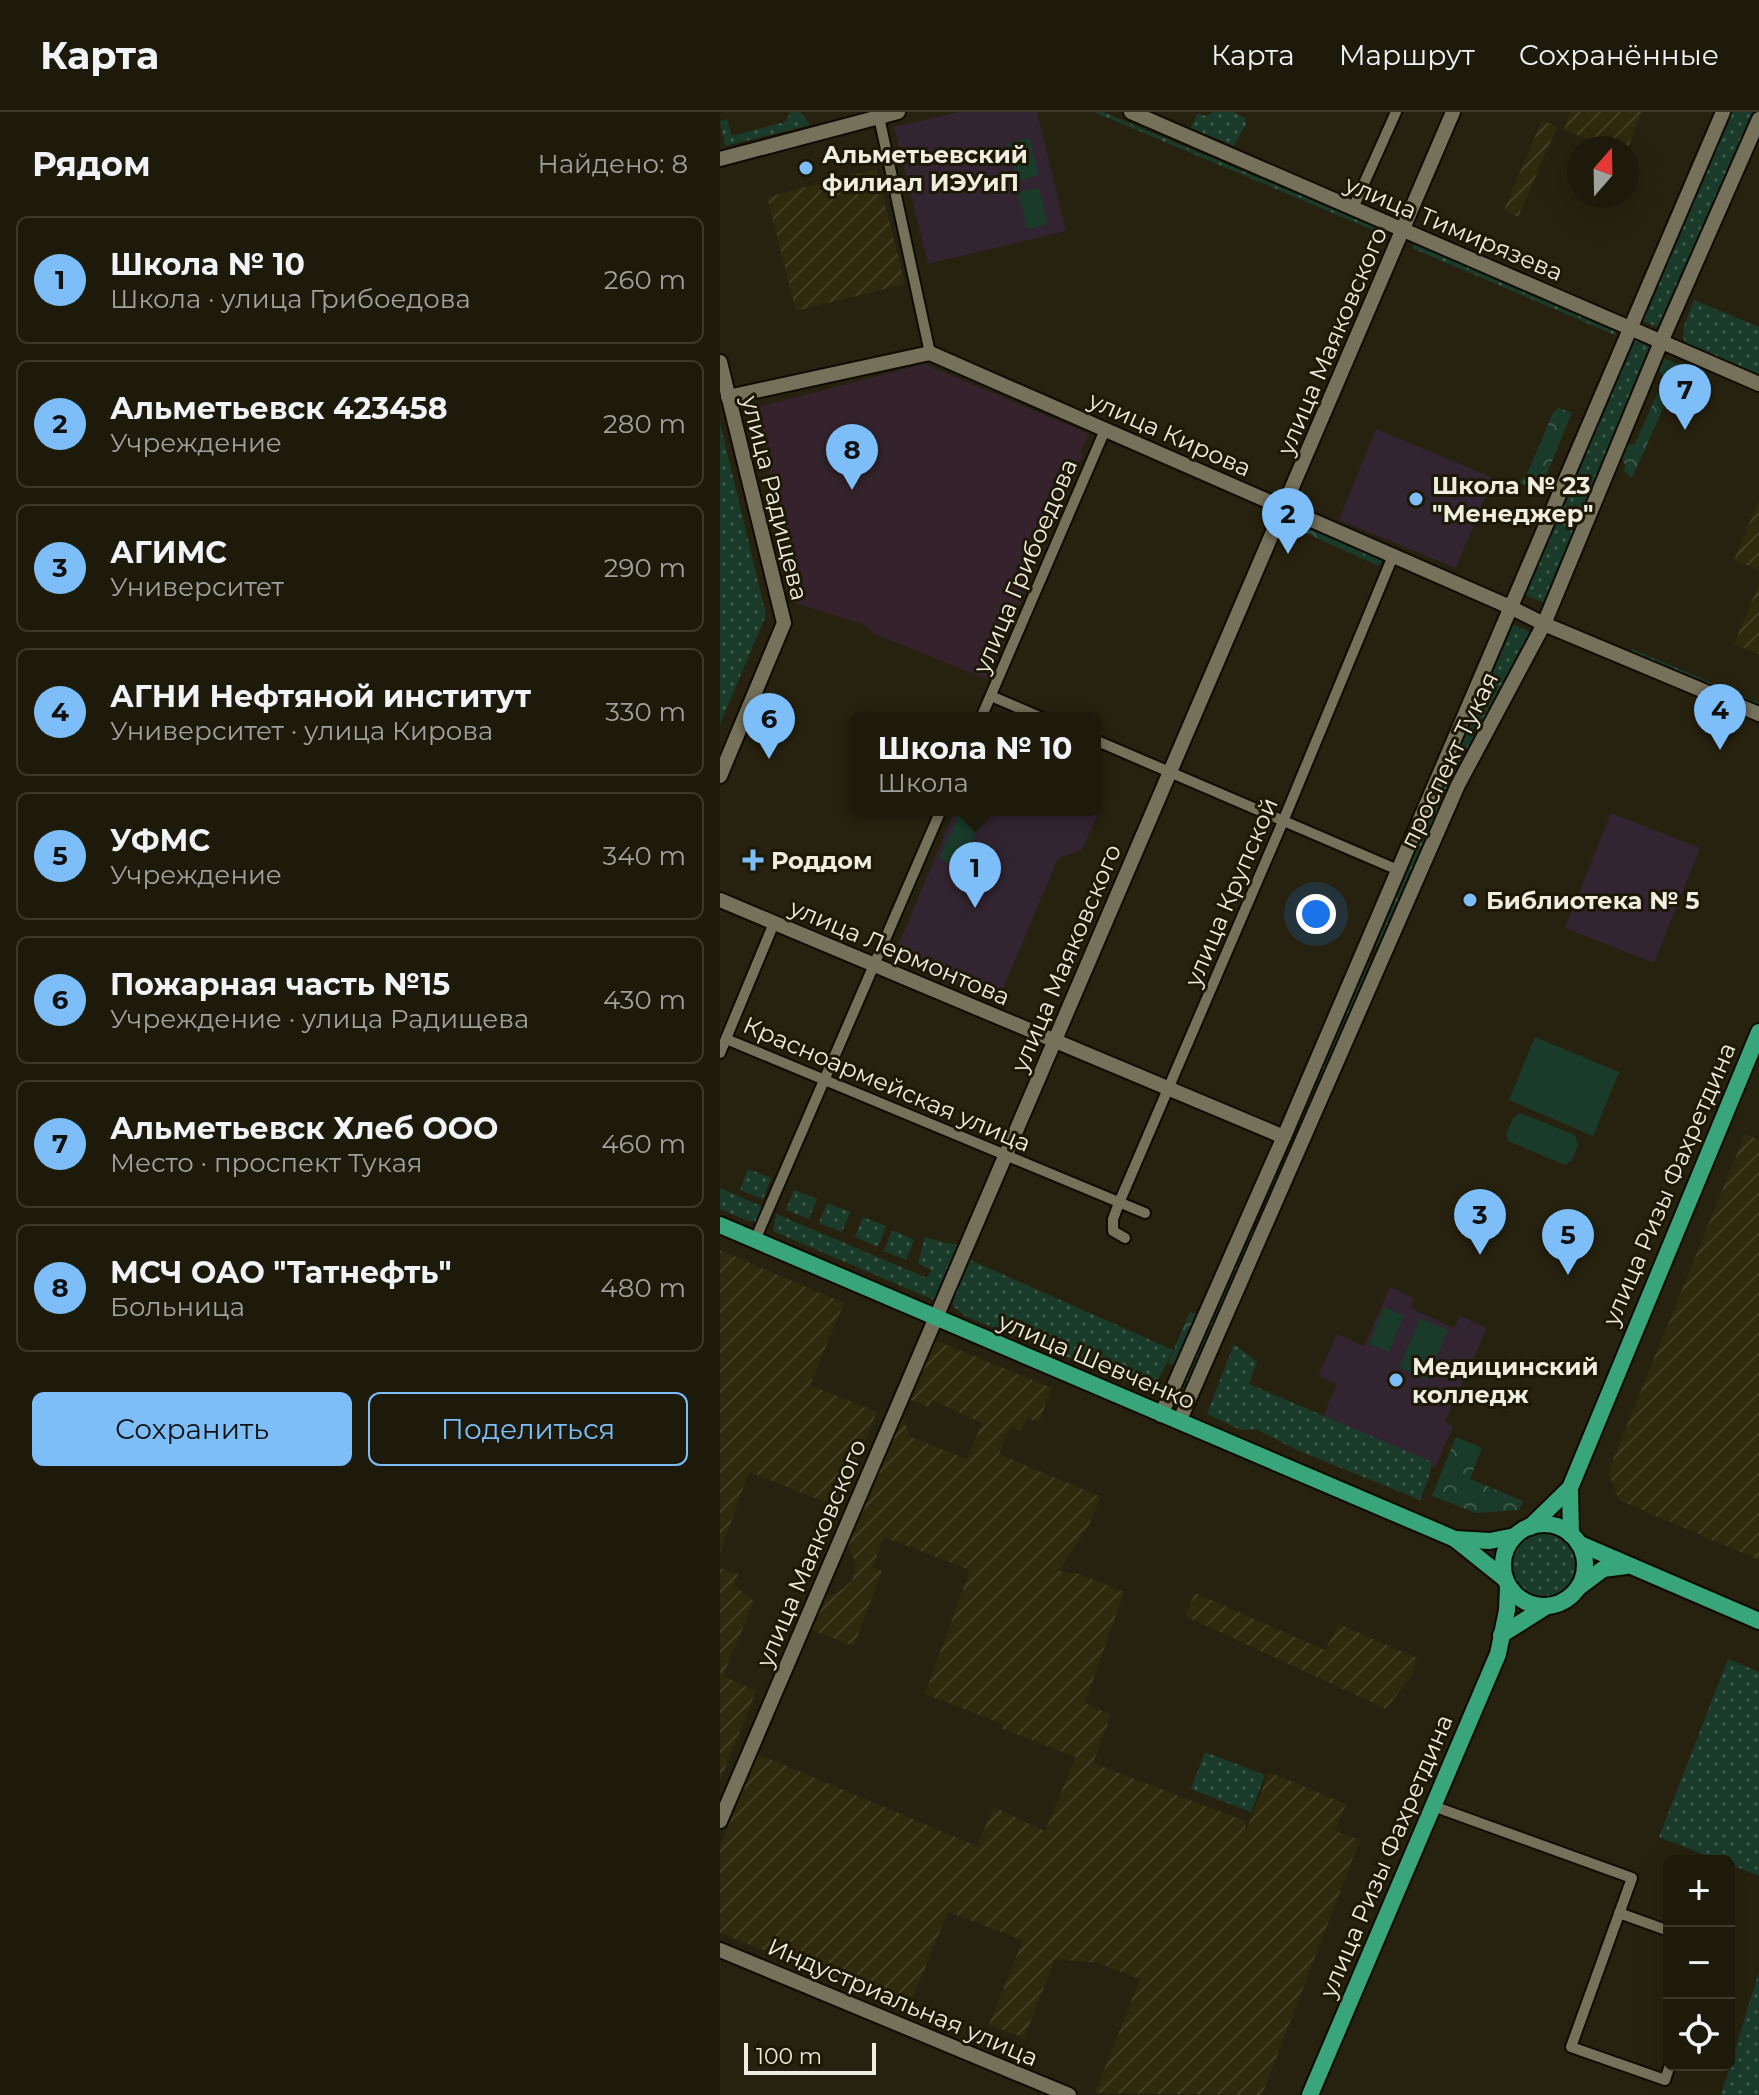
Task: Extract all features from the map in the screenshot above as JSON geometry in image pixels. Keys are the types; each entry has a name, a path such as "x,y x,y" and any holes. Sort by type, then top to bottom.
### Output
{"main road":[{"name":"улица Ризы Фахретдина","path":"1570,1488 1759,1032"},
{"name":"улица Шевченко","path":"720,1225 1455,1539"},
{"path":"1506,1582 1504,1556 1523,1531 1570,1488"},
{"path":"1570,1488 1574,1539 1582,1551 1585,1570 1578,1588"},
{"path":"1455,1539 1490,1541 1552,1525 1627,1566 1759,1621"},
{"path":"1455,1539 1506,1582 1524,1602 1547,1606"},
{"path":"1501,1635 1547,1606 1565,1601 1603,1569 1627,1566"},
{"name":"улица Ризы Фахретдина","path":"1310,2095 1498,1654 1507,1610 1506,1582"}],"street":[{"path":"720,159 898,112"},
{"name":"улица Тимирязева","path":"1131,112 1759,384"},
{"path":"1353,208 1396,112"},
{"name":"улица Маяковского","path":"720,1821 1453,112"},
{"name":"проспект Тукая","path":"1161,1415 1284,1137 1723,112"},
{"path":"728,397 930,353 879,117"},
{"name":"проспект Тукая","path":"1179,1422 1458,785 1544,624 1661,342 1759,119"},
{"name":"улица Кирова","path":"930,353 1544,624 1759,714"},
{"name":"улица Радищева","path":"720,362 784,623 720,776"},
{"name":"улица Грибоедова","path":"984,712 1105,430"},
{"name":"улица Крупской","path":"1125,1238 1113,1231 1119,1203 1393,556"},
{"path":"991,696 1028,712"},
{"path":"1101,743 1398,870"},
{"path":"755,1240 938,816"},
{"name":"улица Лермонтова","path":"720,900 1284,1137"},
{"name":"Красноармейская улица","path":"774,923 726,1039 1145,1213"},
{"path":"1361,955 1379,963"},
{"path":"720,1053 726,1039"},
{"path":"1247,1221 1264,1228"},
{"path":"1433,1806 1632,1878 1571,2047 1665,2080 1668,2071"},
{"path":"1619,1913 1663,1929"},
{"name":"Индустриальная улица","path":"720,1950 1069,2095"}],"shaded area":[{"path":"959,112 1037,112 1066,231 928,264 894,127"},
{"path":"1570,112 1642,112 1633,136 1580,136 1564,130"},
{"path":"1542,120 1557,127 1518,217 1504,210"},
{"path":"876,169 905,284 796,311 767,197"},
{"path":"924,364 1089,434 988,680 873,633 863,624 791,602 770,521 778,510 754,408"},
{"name":"Школа № 23 \"Менеджер\"","path":"1376,429 1493,478 1456,568 1339,520"},
{"path":"1759,500 1759,570 1734,560"},
{"path":"1759,584 1759,654 1734,644"},
{"path":"1611,813 1700,848 1654,963 1565,928"},
{"path":"952,816 1097,816 1082,850 1058,858 1001,994 995,991 991,1000 893,958"},
{"path":"1745,1134 1759,1140 1759,1560 1619,1500 1608,1472"},
{"path":"720,1250 844,1303 810,1385 877,1412 838,1507 749,1472 720,1553"},
{"name":"Медицинский колледж","path":"1390,1287 1414,1298 1410,1308 1454,1328 1460,1316 1487,1328 1445,1422 1453,1427 1435,1468 1322,1418 1337,1384 1318,1376 1337,1334 1364,1346"},
{"path":"932,1339 1052,1388 1039,1422 1027,1418 1021,1431 1010,1426 999,1454 1101,1497 1089,1525 1059,1571 1079,1574 1124,1592 1085,1703 1111,1715 1093,1763 1245,1821 1246,1831 1269,1772 1346,1804 1335,1831 1360,1840 1262,2095 1095,2093 1140,1979 1098,1963 1055,1959 1024,2038 989,2025 1023,1940 948,1912 909,2007 720,1933 720,1846 758,1754 977,1846 994,1807 1045,1831 1076,1757 1002,1729 1003,1724 925,1694 970,1570 884,1537 872,1567 882,1571 854,1646 809,1629 823,1596 836,1594 852,1581 856,1564 847,1543 899,1419 904,1421 911,1437 967,1459 982,1423 932,1400 929,1407 908,1399"},
{"path":"720,1568 738,1574 734,1585 754,1601 723,1676 756,1691 720,1781"},
{"path":"1195,1593 1325,1650 1339,1624 1417,1658 1413,1674 1386,1709 1185,1616"}],"green space":[{"path":"791,112 800,112 810,125 725,146 720,121 727,119 732,136 785,122"},
{"path":"1094,112 1103,112 1387,232 1385,235"},
{"path":"1213,112 1233,112 1245,118 1246,124 1234,146 1191,128 1197,114 1207,116"},
{"path":"1731,112 1758,112 1664,330 1641,320"},
{"path":"1029,138 1039,175 1017,181 1007,143"},
{"path":"1039,188 1048,224 1027,229 1018,192"},
{"path":"1414,244 1617,331 1615,335 1412,248"},
{"path":"1694,300 1759,327 1759,381 1692,352 1683,338"},
{"path":"1634,337 1655,346 1545,603 1523,594"},
{"path":"1663,358 1682,366 1632,478 1623,470 1626,466 1621,457 1625,445 1635,444 1664,378 1658,369"},
{"path":"1558,408 1572,412 1540,491 1519,483 1527,474"},
{"path":"720,423 766,615 720,724"},
{"path":"1296,518 1383,559 1379,566 1292,527"},
{"path":"1510,623 1532,633 1456,779 1379,948 1370,945"},
{"path":"1632,649 1759,703 1759,714 1628,658"},
{"path":"959,816 981,822 960,868 939,858"},
{"path":"1363,960 1370,963 1263,1223 1259,1221 1279,1155"},
{"path":"1535,1037 1619,1072 1593,1136 1509,1100"},
{"path":"1520,1113 1575,1135 1578,1145 1572,1160 1565,1165 1508,1141 1506,1134 1513,1118"},
{"path":"748,1169 771,1178 763,1199 740,1190"},
{"path":"720,1188 763,1207 759,1222 720,1209"},
{"path":"794,1190 817,1199 809,1219 786,1210"},
{"path":"827,1203 850,1212 842,1232 819,1223"},
{"path":"776,1214 927,1278 931,1270 918,1263 925,1237 960,1246 939,1297 934,1300 773,1231"},
{"path":"863,1217 886,1226 878,1247 855,1237"},
{"path":"1252,1229 1259,1233 1178,1404 1174,1402 1175,1398"},
{"path":"892,1230 914,1240 906,1260 884,1251"},
{"path":"968,1259 1173,1350 1157,1382 1167,1387 1160,1393 1151,1391 965,1316 953,1306 953,1296"},
{"path":"1384,1307 1404,1316 1389,1352 1369,1344"},
{"path":"1190,1312 1199,1315 1176,1365 1168,1363"},
{"path":"1420,1318 1448,1330 1427,1379 1399,1368"},
{"path":"1234,1344 1257,1362 1249,1384 1432,1462 1420,1500 1297,1450 1256,1429 1241,1430 1207,1414"},
{"path":"1456,1437 1482,1448 1470,1479 1523,1501 1519,1510 1476,1513 1432,1496"},
{"path":"1550,1529 1572,1544 1578,1564 1576,1578 1568,1589 1557,1597 1536,1599 1518,1589 1510,1578 1508,1557 1518,1539 1529,1531"},
{"path":"1728,1659 1759,1672 1759,1876 1735,1866 1735,1855 1705,1855 1659,1837"},
{"path":"1205,1752 1265,1775 1251,1812 1191,1789"},
{"path":"1759,1972 1759,2095 1721,2095 1728,2071 1735,2071 1735,2050"}],"place":[{"name":"Альметьевский филиал ИЭУиП","path":"806,168"},
{"name":"Альметьевск Хлеб ООО","path":"1685,430"},
{"name":"МСЧ ОАО \"Татнефть\"","path":"852,490"},
{"name":"Школа № 23 \"Менеджер\"","path":"1416,499"},
{"name":"Альметьевск 423458","path":"1288,554"},
{"name":"АГНИ Нефтяной институт","path":"1720,750"},
{"name":"Пожарная часть №15","path":"769,759"},
{"name":"Роддом","path":"753,860"},
{"name":"Библиотека № 5","path":"1470,900"},
{"name":"Школа № 10","path":"975,908"},
{"name":"АГИМС","path":"1480,1255"},
{"name":"УФМС","path":"1568,1275"},
{"name":"Медицинский колледж","path":"1396,1380"}]}
